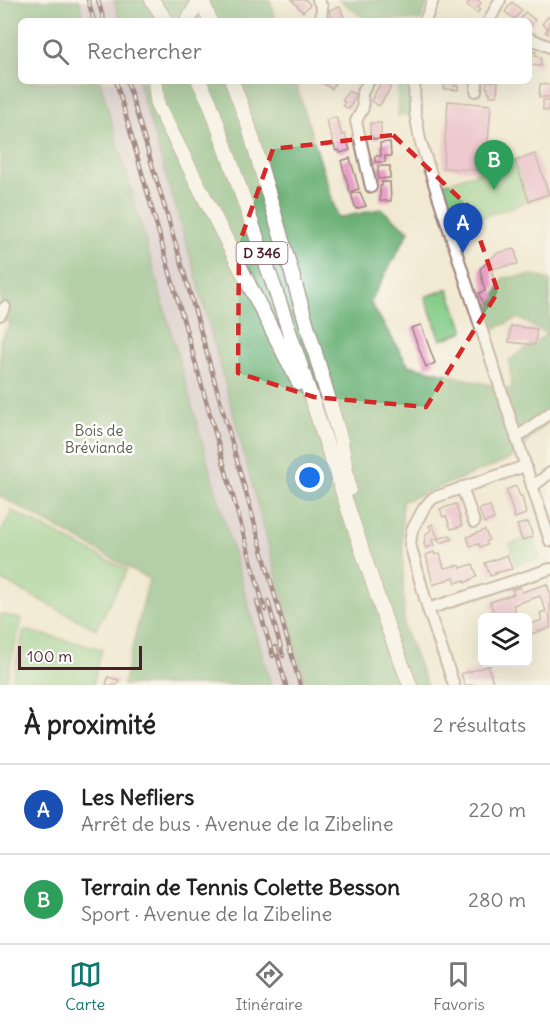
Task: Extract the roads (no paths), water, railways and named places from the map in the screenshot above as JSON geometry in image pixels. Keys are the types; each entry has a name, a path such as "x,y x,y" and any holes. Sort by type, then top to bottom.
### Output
{"main road":[{"path":"152,0 164,18"},
{"path":"189,18 201,0"},
{"path":"201,0 209,18"},
{"path":"155,84 158,106 321,428"},
{"name":"D 346","path":"200,84 210,103 388,628 410,685"},
{"path":"233,84 248,124 341,441 355,530"}],"street":[{"path":"318,0 322,8 321,18"},
{"path":"426,18 433,0"},
{"path":"491,17 500,0"},
{"path":"532,39 550,48"},
{"path":"364,84 363,108 356,121 371,187"},
{"path":"414,84 415,112 420,140 521,435 525,466 550,541"},
{"path":"521,435 550,412"},
{"path":"454,685 428,609 410,544 412,530 424,508 433,498 525,466"},
{"path":"532,487 550,473"},
{"path":"462,487 474,522"},
{"path":"428,609 550,569"}],"railway":[{"path":"88,0 93,18"},
{"path":"98,0 103,18"},
{"path":"117,84 265,610"},
{"path":"128,84 184,272 300,685"},
{"path":"257,601 273,656"},
{"path":"268,601 283,656"},
{"path":"275,647 286,685"}],"place":[{"name":"Terrain de Tennis Colette Besson","path":"494,190"},
{"name":"Les Nefliers","path":"463,253"}],"park label":[{"name":"Bois de Bréviande","path":"99,438"}]}
